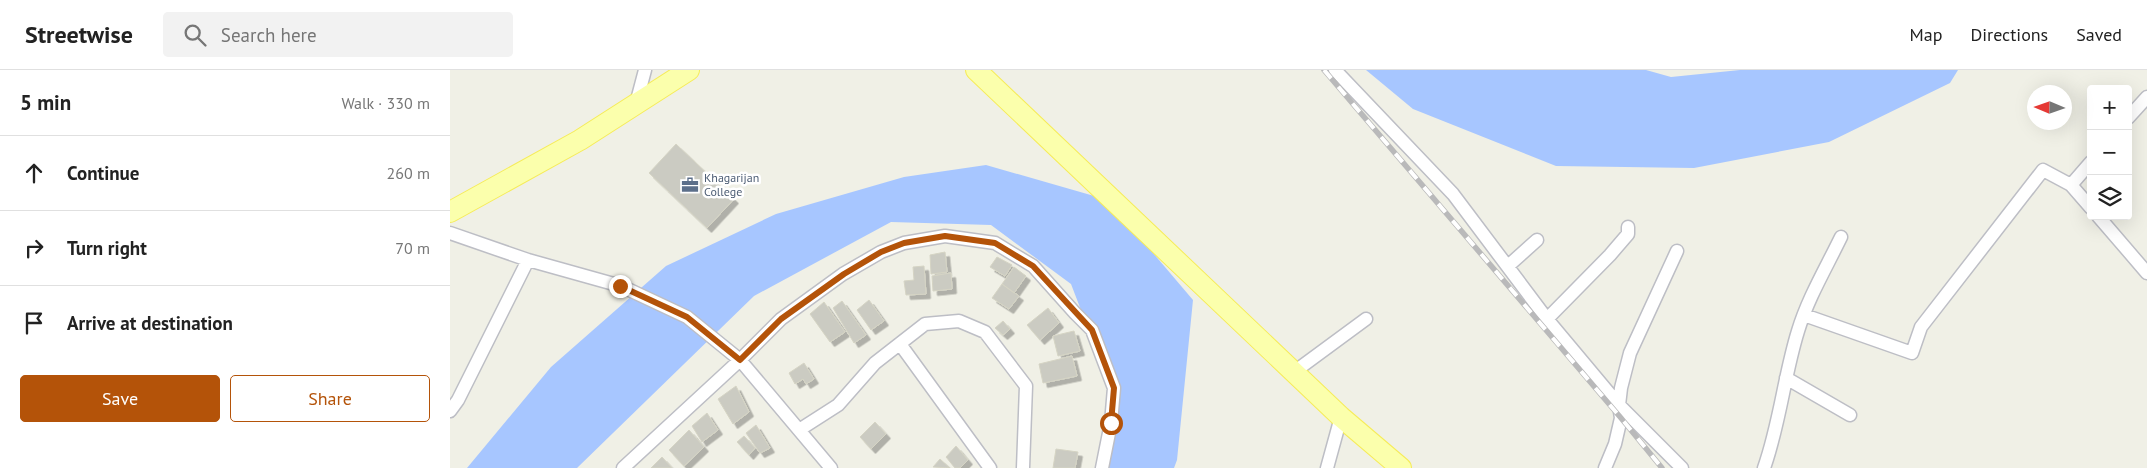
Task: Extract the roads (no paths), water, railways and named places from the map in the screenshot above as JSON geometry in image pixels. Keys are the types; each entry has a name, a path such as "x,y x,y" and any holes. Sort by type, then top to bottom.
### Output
{"main road":[{"path":"450,212 580,140 690,70"},
{"path":"976,70 1341,417 1401,468"}],"street":[{"path":"636,104 645,70"},
{"path":"1335,70 1453,194 1547,319 1619,405 1682,468"},
{"path":"2132,114 2147,97"},
{"path":"2071,185 2087,167"},
{"path":"1804,315 1912,353 1921,327 2043,170 2071,185 2087,203"},
{"path":"2101,220 2147,273"},
{"path":"1547,319 1610,255 1628,234 1628,227"},
{"path":"450,233 528,260 629,290 687,317 740,360 831,468"},
{"path":"623,468 740,360 781,319 844,274 881,252 904,243 945,236 995,243 1033,266 1092,330 1114,388 1111,423 1102,468"},
{"path":"1764,468 1804,315 1841,237"},
{"path":"1508,266 1537,240"},
{"path":"1605,468 1615,444 1621,418 1619,405 1621,388 1630,352 1677,251"},
{"path":"450,411 458,400 528,260"},
{"path":"1294,372 1366,318"},
{"path":"799,430 838,405 875,363 925,324 959,321 985,332 1026,386 1023,468"},
{"path":"900,344 990,468"},
{"path":"1786,378 1850,414"},
{"path":"1326,468 1341,417"}],"water":[{"path":"1366,70 1646,70 1671,77 1740,70 1958,70 1950,83 1829,142 1694,168 1556,166 1413,109"},
{"path":"986,165 1108,200 1193,300 1177,460 1174,468 1103,468 1112,391 1071,284 991,225 891,222 754,296 577,468 467,468 551,367 666,266 776,214 904,177"}],"railway":[{"path":"1324,70 1662,468"}],"place":[{"name":"Khagarijan College","path":"690,185"}]}
